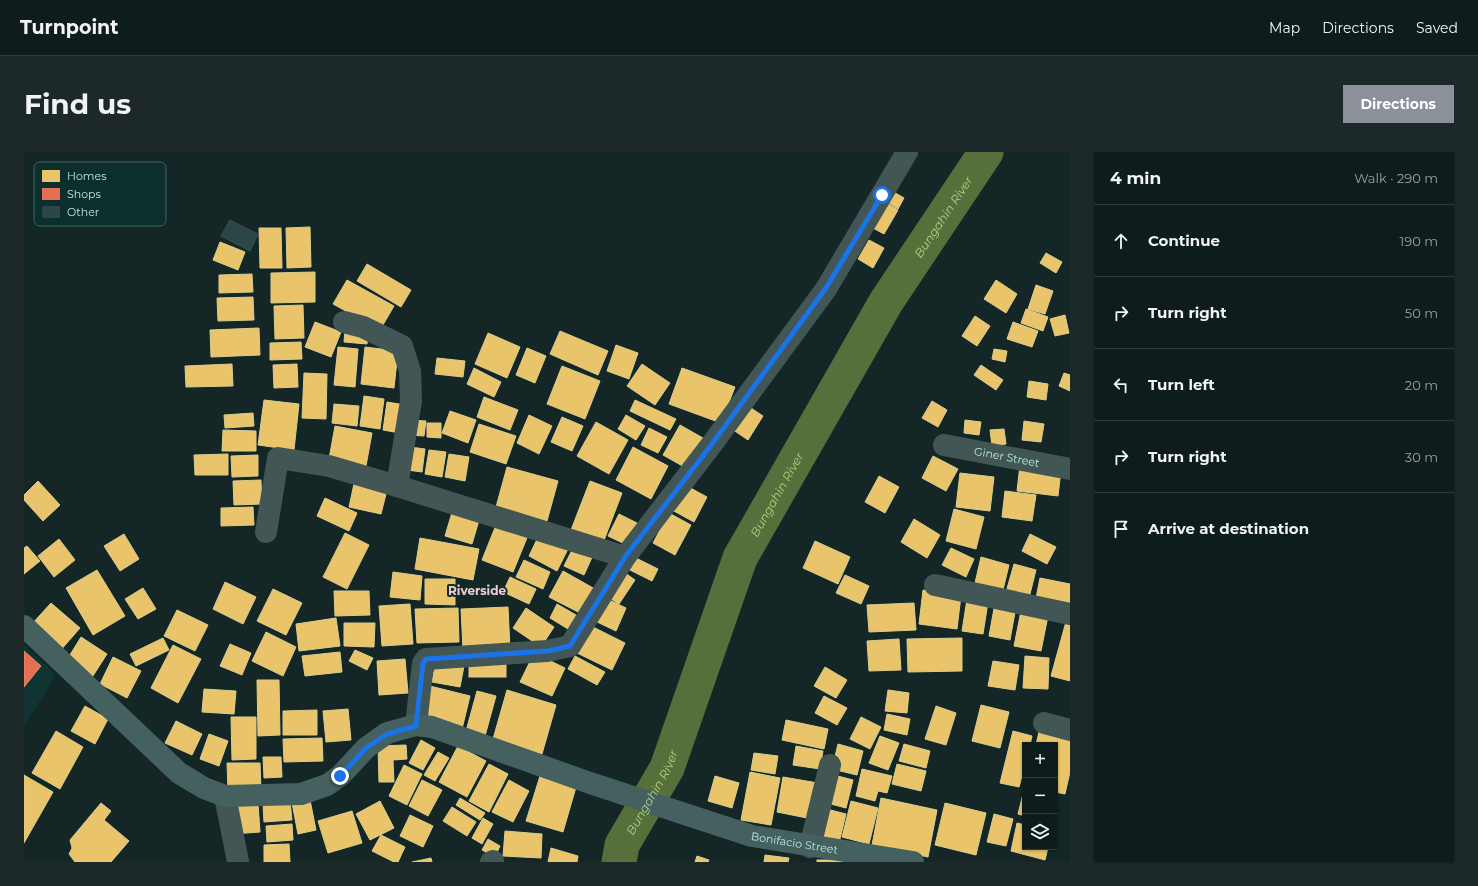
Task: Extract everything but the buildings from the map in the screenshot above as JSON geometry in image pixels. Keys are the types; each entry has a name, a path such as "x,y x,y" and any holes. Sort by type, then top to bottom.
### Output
{"street":[{"path":"24,626 179,773 204,788 225,796 301,794 327,785 340,776 366,748 387,734 416,726 423,663 426,659 548,651 570,646 625,557 712,444 826,288 906,152"},
{"path":"344,322 363,327 402,346 410,371 411,401 397,486"},
{"name":"Giner Street","path":"944,445 1070,470"},
{"path":"266,532 278,458 329,466 625,557"},
{"path":"936,585 1070,614"},
{"path":"1044,723 1070,730"},
{"name":"Bonifacio Street","path":"416,726 432,727 590,784 701,821 752,836 913,862"},
{"path":"810,846 830,765"},
{"path":"225,796 238,862"}],"shaded area":[{"path":"24,645 56,675 24,726"}],"waterway":[{"name":"Bungahin River","path":"619,862 622,845 667,768 740,558 886,302 986,152"}],"district":[{"name":"Riverside","path":"477,590"}],"route":[{"path":"340,776 366,748 387,734 416,726 423,663 426,659 548,651 570,646 625,557 712,444 826,288 882,195"}]}
